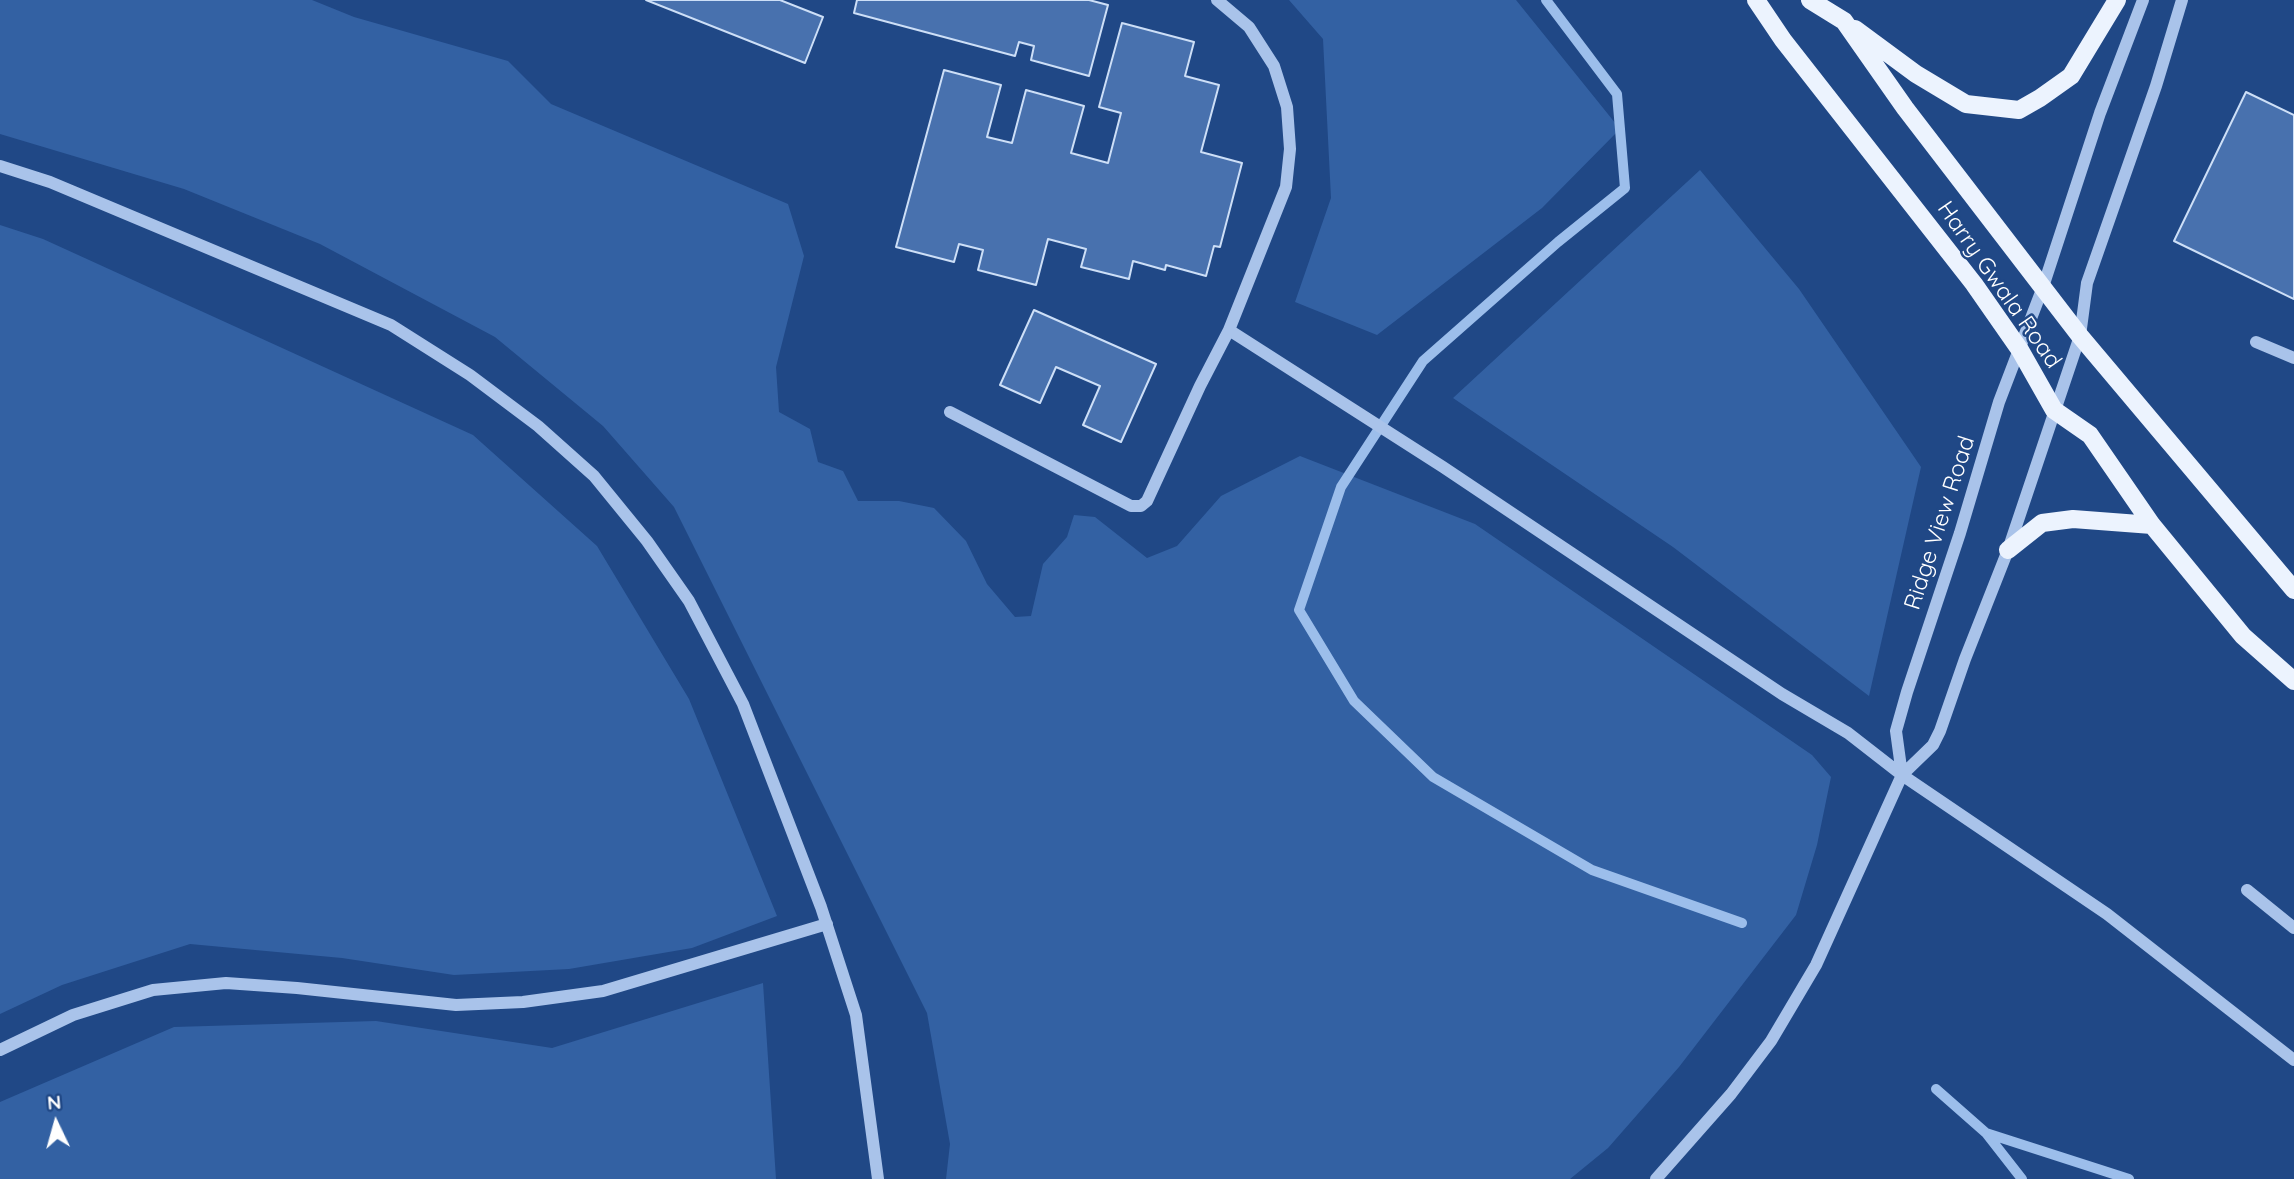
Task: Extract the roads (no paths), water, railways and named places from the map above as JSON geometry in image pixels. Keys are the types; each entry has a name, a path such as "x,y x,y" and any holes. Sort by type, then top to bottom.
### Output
{"main road":[{"name":"Harry Gwala Road","path":"1756,0 1783,40 1974,284 2020,350 2054,410 2090,435 2152,526 2243,636 2294,681"},
{"name":"Harry Gwala Road","path":"1810,0 1844,21 1905,108 2080,335 2294,590"},
{"path":"1844,21 1916,74 1966,104 2019,110 2071,76 2118,0"},
{"path":"2008,550 2042,523 2073,519 2152,526"}],"street":[{"path":"950,412 1131,506 1141,506 1147,501 1199,386 1229,330 1286,187 1290,149 1287,107 1274,66 1249,27 1217,0"},
{"name":"Ridge View Road","path":"1902,775 1896,731 1999,402 2043,287 2100,113 2143,0"},
{"path":"1656,1179 1731,1094 1771,1041 1816,965 1902,775 1933,745 1940,731 2008,550 2080,335 2087,283 2182,0"},
{"path":"0,166 50,182 391,325 470,375 538,426 594,475 647,541 689,601 737,693 827,924 856,1015 878,1179"},
{"path":"1229,330 1443,467 1782,694 1848,733 1902,775 2108,914 2294,1060"},
{"path":"2256,342 2294,358"},
{"path":"2247,890 2294,928"},
{"path":"0,1050 73,1015 153,990 226,983 456,1005 523,1002 603,991 827,924"}],"waterway":[{"path":"1546,0 1617,94 1625,188 1558,242 1423,361 1341,487 1299,610 1354,701 1433,777 1592,870 1742,923"},
{"path":"1936,1089 1986,1133 2129,1179"},
{"path":"1986,1133 2022,1179"}]}
